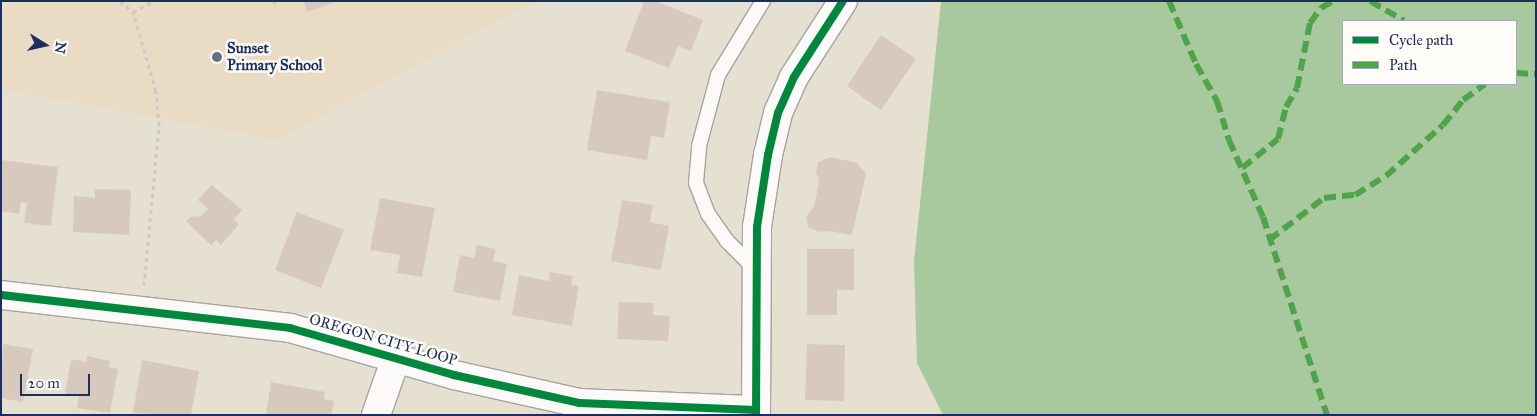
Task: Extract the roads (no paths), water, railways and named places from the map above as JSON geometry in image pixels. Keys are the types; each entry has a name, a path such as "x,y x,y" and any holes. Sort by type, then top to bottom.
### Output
{"street":[{"path":"756,413 756,270 761,188 778,114 794,77 844,1"},
{"name":"OREGON CITY LOOP","path":"1,295 290,328 508,388 579,403 756,413"},
{"path":"376,415 396,358"}],"lane":[{"path":"756,270 726,241 708,214 696,183 699,146 718,75 763,1"}],"place":[{"name":"Sunset Primary School","path":"217,57"}]}
